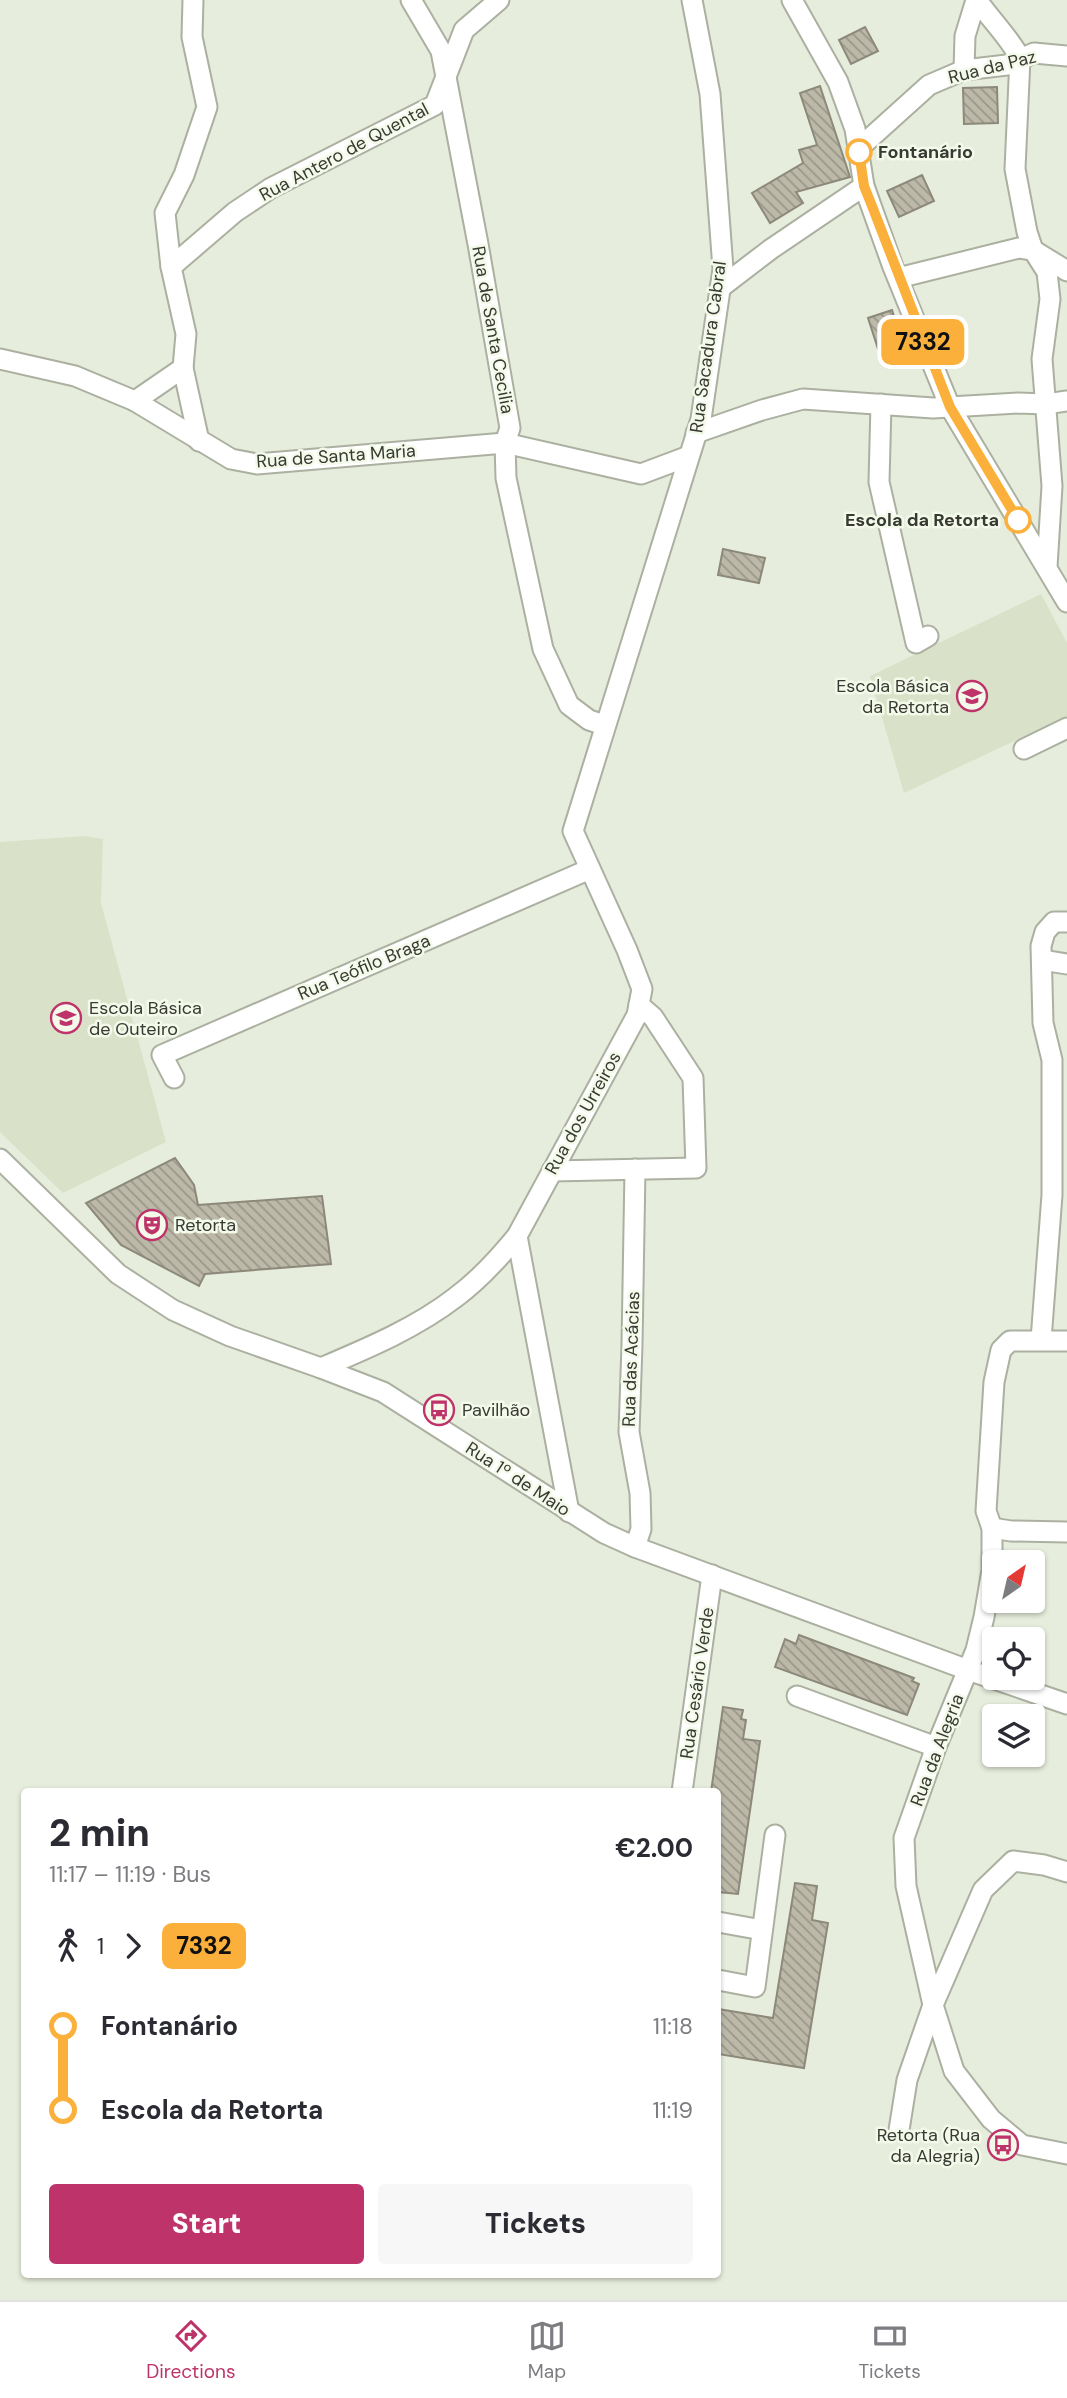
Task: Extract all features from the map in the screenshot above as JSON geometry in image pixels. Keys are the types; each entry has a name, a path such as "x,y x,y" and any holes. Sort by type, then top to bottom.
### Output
{"street":[{"path":"193,0 192,37 207,107 184,175 165,213 172,267 186,334 183,368 199,441"},
{"name":"Rua de Santa Cecilia","path":"411,0 441,51 510,428 505,443 506,478 543,649 569,705 589,720 604,725"},
{"name":"Rua Antero de Quental","path":"172,267 235,212 271,188 435,105 464,30 499,0"},
{"name":"Rua Sacadura Cabral","path":"604,725 701,419 723,269 710,93 692,0"},
{"path":"792,0 838,82 855,129 864,186 950,407 1067,602"},
{"path":"976,0 1020,58 1015,169 1027,232 1033,250 1047,272 1050,299 1042,359 1052,486 1047,567"},
{"path":"964,70 965,36 976,0"},
{"name":"Rua da Paz","path":"858,149 929,85 964,70 1007,65 1034,53 1067,57"},
{"path":"720,288 771,248 864,186"},
{"path":"898,278 1019,248 1033,250 1067,271"},
{"name":"Rua de Santa Maria","path":"0,359 75,376 135,401 231,459 257,464 505,443 641,474 689,456"},
{"path":"135,401 183,368"},
{"path":"696,433 762,410 803,400 950,407 1067,401"},
{"path":"881,404 879,482 916,643 928,636"},
{"path":"552,1171 696,1168 693,1078 653,1017 639,1005 642,989 573,831 604,725"},
{"path":"1024,749 1067,727"},
{"name":"Rua Teófilo Braga","path":"174,1078 162,1055 590,869"},
{"path":"1041,1339 1059,1137 1059,1060 1044,1023 1041,946 1045,932 1054,922 1067,922"},
{"path":"1042,960 1067,964"},
{"name":"Rua dos Urreiros","path":"321,1367 383,1342 456,1298 496,1262 517,1236 637,1015 639,1005"},
{"name":"Rua 1º de Maio","path":"0,1159 118,1274 173,1310 230,1336 321,1367 383,1392 604,1533 635,1547 968,1670"},
{"name":"Rua das Acácias","path":"635,1169 629,1432 640,1493 640,1529 635,1547"},
{"path":"517,1236 569,1511"},
{"name":"Rua da Alegria","path":"1067,1341 1010,1341 1001,1350 995,1382 986,1511 992,1528 992,1570 984,1617 976,1650 936,1747 904,1838 906,1886 933,2005 954,2071 991,2119 1022,2145 1067,2154"},
{"path":"992,1528 1067,1532"},
{"name":"Rua Cesário Verde","path":"683,1788 712,1575"},
{"path":"968,1670 1067,1704"},
{"path":"797,1696 936,1747"},
{"path":"721,1981 755,1987 775,1835"},
{"path":"899,2130 907,2080 933,2005 983,1891 1013,1861 1044,1865 1067,1872"},
{"path":"721,1923 762,1930"}],"shaded area":[{"name":"Escola Básica da Retorta","path":"1041,594 1067,643 1067,716 904,793 870,676"},
{"name":"Escola Básica de Outeiro","path":"84,836 103,839 101,903 166,1142 63,1193 0,1132 0,842"}],"building":[{"path":"865,27 878,51 851,64 839,40"},
{"path":"820,86 850,177 796,192 803,203 770,223 752,193 803,163 799,150 817,145 800,93"},
{"path":"997,87 998,123 964,124 963,88"},
{"path":"922,175 934,201 899,217 887,191"},
{"path":"892,310 902,340 878,349 868,318"},
{"path":"723,549 765,558 759,583 718,575"},
{"path":"175,1158 194,1185 198,1205 322,1196 331,1264 205,1274 199,1286 121,1245 86,1203"},
{"path":"799,1635 914,1678 912,1681 919,1684 907,1715 775,1667 785,1639 796,1644"},
{"path":"723,1707 743,1710 741,1719 746,1720 743,1739 760,1741 738,1894 721,1892 721,1788 712,1788"},
{"path":"795,1883 817,1886 812,1920 828,1923 804,2068 721,2054 721,2009 773,2018"}],"bus line":[{"name":"7332","path":"859,152 864,186 893,267 950,407 1018,520"}],"place":[{"name":"Fontanário","path":"859,152"},
{"name":"Escola da Retorta","path":"1018,520"},
{"name":"Escola Básica da Retorta","path":"972,696"},
{"name":"Escola Básica de Outeiro","path":"66,1018"},
{"name":"Retorta","path":"152,1225"},
{"name":"Pavilhão","path":"439,1410"},
{"name":"Retorta (Rua da Alegria)","path":"1003,2145"}]}
